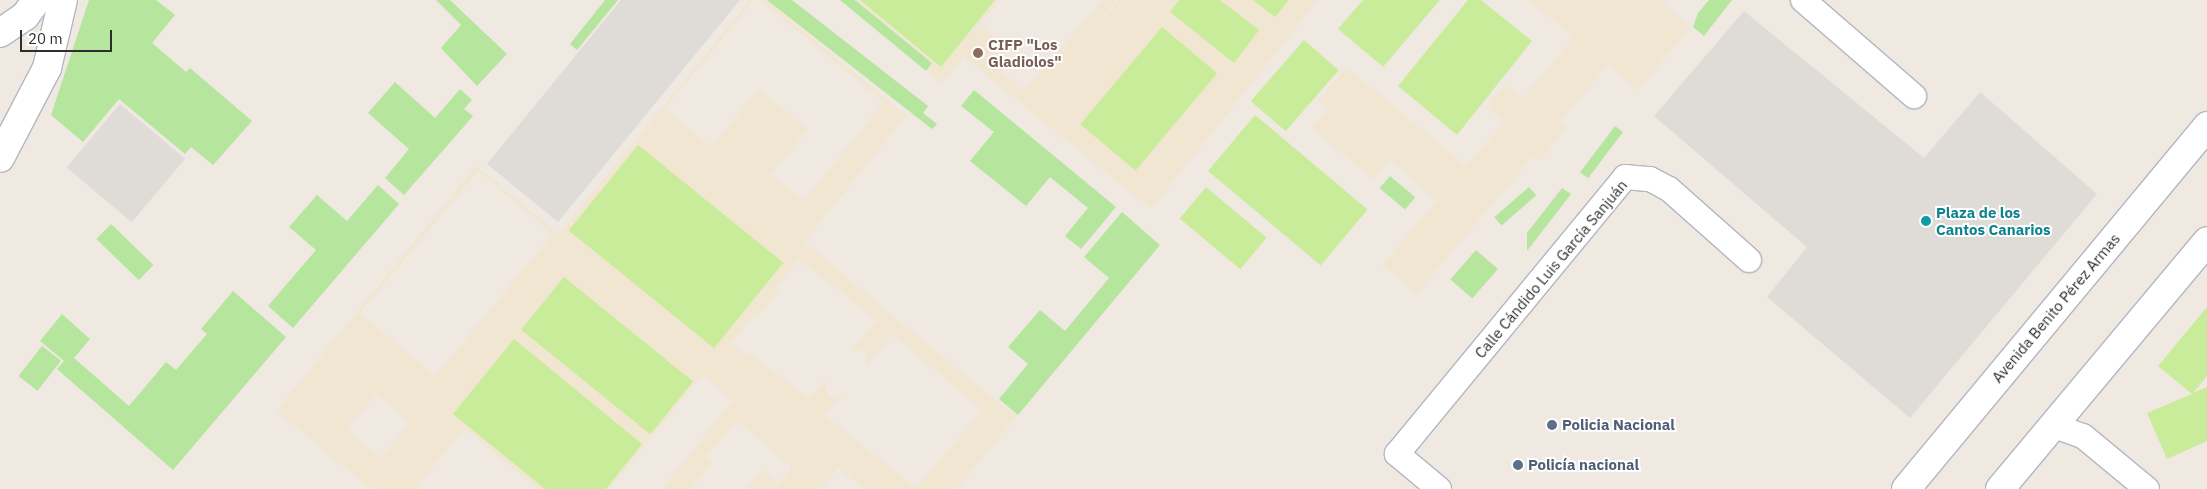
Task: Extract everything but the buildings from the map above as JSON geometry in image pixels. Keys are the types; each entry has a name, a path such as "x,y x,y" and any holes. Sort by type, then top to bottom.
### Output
{"street":[{"path":"0,33 25,16 37,0"},
{"path":"0,158 47,68 64,0"},
{"path":"1803,0 1914,96"},
{"name":"Avenida Benito Pérez Armas","path":"1906,489 2207,126"},
{"name":"Calle Cándido Luis García Sanjuán","path":"1439,489 1396,454 1625,177 1650,180 1669,189 1749,260"},
{"path":"2000,489 2207,240"},
{"path":"2052,425 2084,436 2147,489"}],"shaded area":[{"path":"621,0 740,0 558,222 487,164"},
{"path":"750,0 754,0 665,109 711,147 759,89 808,129 771,175 804,201 884,102 760,0 766,0 906,116 804,242 1016,417 957,489 865,489 838,468 821,489 746,489 761,470 778,484 792,467 736,421 707,456 713,462 691,489 662,489 733,400 702,375 609,489 606,489 642,444 453,414 545,489 538,489 464,428 418,485 422,489 371,489 276,411 476,166 559,234","holes":["478,171 553,234 435,376 360,313","798,260 877,320 852,349 856,354 859,349 867,350 865,360 868,364 892,335 983,410 916,488 825,415 843,393 834,397 828,396 825,379 809,398 749,353 746,356 731,344 754,315 758,317 779,292 775,289","377,394 410,424 380,458 347,429"]},
{"path":"839,0 926,70 932,62 855,0 860,0 941,66 995,0 1000,0 980,24 1008,50 995,66 1024,91 1103,0 1116,0 1032,103 1119,0 1179,0 1170,12 1259,30 1220,0 1253,0 1275,17 1289,0 1318,0 1151,209 964,57 942,84"},
{"path":"1528,0 1660,0 1690,28 1638,90 1608,65 1560,122 1567,128 1540,161 1533,156 1417,293 1382,265 1437,201 1390,160 1374,179 1311,128 1329,109 1318,100 1347,67 1466,166 1504,123 1488,107 1492,97 1505,86 1523,98 1574,37"},
{"name":"Plaza de los Cantos Canarios","path":"1744,11 1924,158 1980,92 2097,194 1910,418 1767,297 1807,247 1654,116"},
{"path":"120,104 185,159 132,222 67,168"}],"green space":[{"path":"89,0 156,0 175,15 152,43 186,72 190,68 252,121 213,165 191,147 185,154 119,99 83,142 51,115"},
{"path":"436,0 450,0 507,54 477,86 441,48 461,25"},
{"path":"605,0 618,0 577,50 570,44"},
{"path":"767,0 792,0 928,106 923,113 937,124 932,129"},
{"path":"840,0 855,0 932,63 926,71"},
{"path":"860,0 995,0 941,67"},
{"path":"1179,0 1220,0 1259,30 1234,63 1170,12"},
{"path":"1253,0 1289,0 1275,17"},
{"path":"1363,0 1440,0 1383,67 1338,29"},
{"path":"1468,0 1481,0 1532,41 1457,135 1398,86"},
{"path":"1709,0 1732,0 1704,36 1693,27 1698,13"},
{"path":"1162,27 1217,73 1136,171 1080,124"},
{"path":"1304,40 1339,70 1286,131 1251,101"},
{"path":"395,82 435,118 460,89 472,100 464,109 473,116 404,195 385,178 409,149 368,113"},
{"path":"974,90 1116,207 1081,249 1065,236 1088,208 1050,177 1026,206 970,161 994,132 961,106"},
{"path":"1255,115 1368,209 1321,265 1208,171"},
{"path":"1615,126 1623,132 1588,178 1580,172"},
{"path":"638,145 783,263 714,348 569,230"},
{"path":"1390,176 1415,197 1405,209 1380,188"},
{"path":"378,185 399,204 293,328 268,306 316,250 289,227 317,195 347,221"},
{"path":"1206,187 1267,238 1240,269 1180,218"},
{"path":"1529,187 1536,195 1502,225 1494,217"},
{"path":"1562,188 1571,194 1527,251 1527,233"},
{"path":"1122,212 1160,245 1018,415 999,399 1028,364 1008,347 1040,310 1065,331 1109,278 1084,257"},
{"path":"111,224 153,265 139,280 96,239"},
{"path":"1476,250 1498,269 1472,298 1450,279"},
{"path":"564,277 693,381 650,434 521,330"},
{"path":"233,291 286,337 173,470 57,369 64,361 40,341 62,314 90,339 74,358 129,406 166,362 176,370 207,334 201,329"},
{"path":"2207,307 2207,376 2193,393 2207,387 2207,441 2167,459 2147,413 2192,394 2158,366"},
{"path":"514,339 642,444 606,489 545,489 453,414"},
{"path":"42,346 61,361 38,391 19,376"}],"place":[{"name":"CIFP \"Los Gladiolos\"","path":"978,53"},
{"name":"Plaza de los Cantos Canarios","path":"1926,221"},
{"name":"Policia Nacional","path":"1552,425"},
{"name":"Policía nacional","path":"1518,465"}]}
